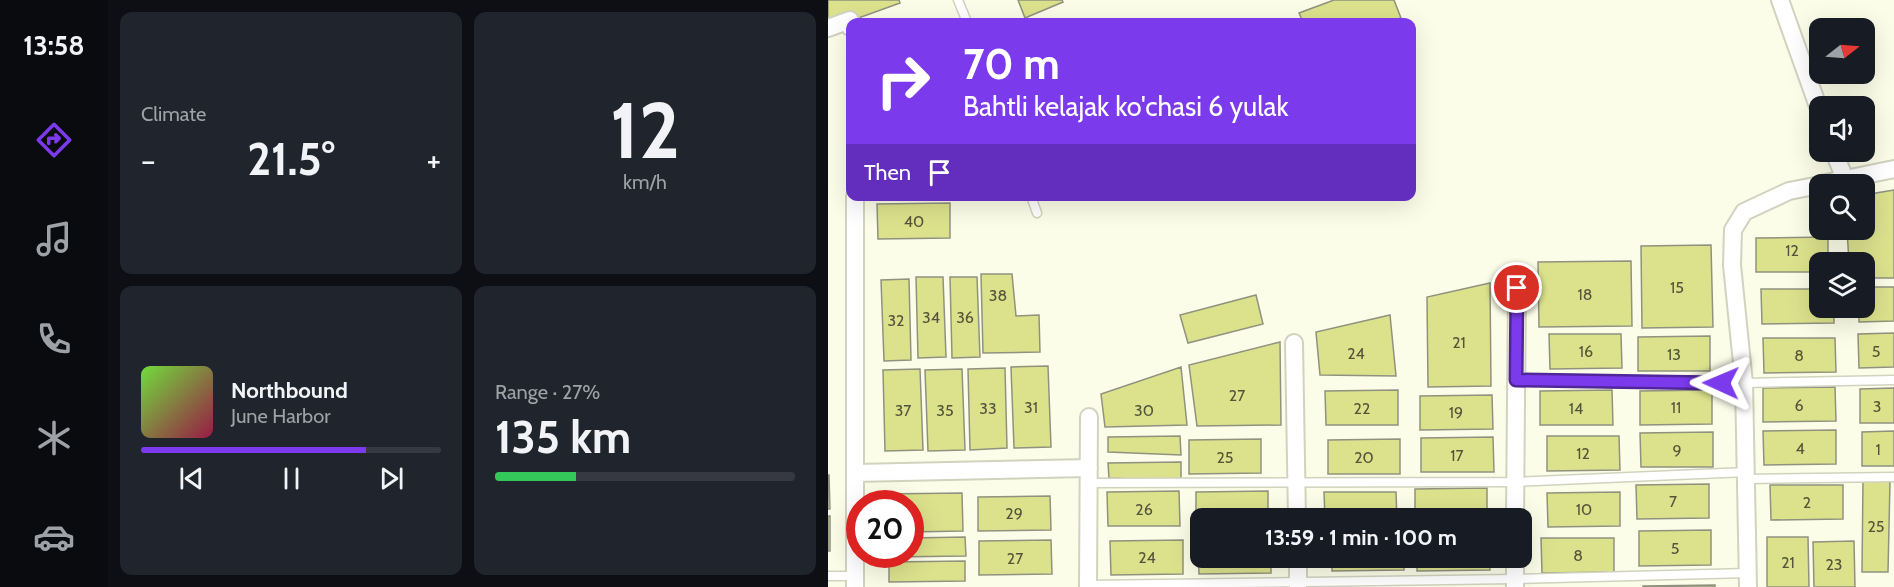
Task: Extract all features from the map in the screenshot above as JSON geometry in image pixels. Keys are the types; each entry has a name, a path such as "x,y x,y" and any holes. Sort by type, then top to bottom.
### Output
{"street":[{"path":"1780,0 1814,96"},
{"path":"828,28 846,21"},
{"path":"1870,174 1894,169"},
{"path":"1748,580 1744,383 1732,265 1733,230 1744,212 1789,191 1809,187"},
{"path":"855,201 855,582"},
{"path":"1515,508 1517,288"},
{"path":"1294,343 1298,508"},
{"path":"1088,586 1089,417"},
{"path":"855,472 1089,475"},
{"path":"1298,568 1298,584"}],"lane":[{"path":"958,0 965,18"},
{"path":"1032,201 1036,213"},
{"path":"1516,380 1744,383 1894,380"},
{"path":"1089,475 1297,482 1515,482 1746,476 1894,477"},
{"path":"828,576 855,582"},
{"path":"1088,586 1748,580"}],"building":[{"path":"828,0 899,0 900,3 858,18 846,18 846,22 828,29"},
{"path":"1018,0 1062,0 1063,2 1025,18"},
{"path":"1334,0 1394,0 1401,18 1301,18 1299,13"},
{"path":"1894,190 1894,278 1875,278 1875,252 1848,252 1848,240 1875,240 1875,193"},
{"path":"950,203 950,238 878,239 877,204"},
{"path":"1809,237 1809,240 1828,240 1828,252 1809,252 1809,272 1756,272 1756,238"},
{"path":"1711,245 1713,327 1642,328 1641,246"},
{"path":"1631,261 1632,326 1539,327 1538,262"},
{"path":"981,274 1012,274 1016,316 1039,315 1040,352 983,353"},
{"path":"916,277 943,277 946,357 918,358"},
{"path":"950,277 977,277 980,357 952,358"},
{"path":"909,279 911,360 884,361 881,280"},
{"path":"1490,283 1491,386 1428,387 1427,297"},
{"path":"1875,287 1894,287 1894,321 1859,322 1859,318 1875,318"},
{"path":"1761,289 1809,289 1809,318 1834,318 1834,323 1762,324"},
{"path":"1256,295 1263,324 1188,343 1180,315"},
{"path":"1390,315 1396,376 1320,375 1316,332"},
{"path":"1894,333 1894,367 1859,368 1858,334"},
{"path":"1549,334 1621,334 1622,368 1550,369"},
{"path":"1710,336 1710,371 1638,371 1638,337"},
{"path":"1763,338 1835,338 1836,372 1764,373"},
{"path":"1280,342 1281,425 1197,426 1189,365"},
{"path":"1048,366 1051,447 1014,448 1011,367"},
{"path":"1181,367 1187,425 1105,427 1101,394"},
{"path":"1005,368 1007,448 970,450 968,369"},
{"path":"920,369 923,450 885,451 883,370"},
{"path":"962,369 965,450 928,451 925,370"},
{"path":"1835,387 1836,421 1763,422 1763,388"},
{"path":"1894,388 1894,423 1860,423 1860,389"},
{"path":"1398,390 1398,425 1326,425 1325,391"},
{"path":"1612,390 1613,425 1540,425 1540,391"},
{"path":"1712,390 1712,424 1640,425 1640,391"},
{"path":"1492,395 1493,429 1420,430 1420,396"},
{"path":"1836,430 1836,464 1764,465 1763,431"},
{"path":"1894,431 1894,466 1862,466 1862,432"},
{"path":"1713,432 1713,467 1641,467 1640,433"},
{"path":"1180,436 1181,455 1108,452 1108,437"},
{"path":"1547,436 1619,436 1620,470 1547,471"},
{"path":"1493,437 1494,472 1421,472 1421,438"},
{"path":"1261,439 1261,473 1189,474 1189,440"},
{"path":"1400,439 1400,474 1328,474 1328,440"},
{"path":"1181,462 1181,481 1109,478 1108,463"},
{"path":"829,475 830,509 828,509"},
{"path":"1863,480 1890,481 1888,572 1862,572"},
{"path":"1709,484 1709,518 1637,519 1636,485"},
{"path":"1770,485 1843,485 1843,519 1771,520"},
{"path":"1487,488 1487,508 1415,508 1415,489"},
{"path":"1179,491 1180,526 1108,526 1107,492"},
{"path":"1268,491 1268,508 1196,508 1196,492"},
{"path":"1324,492 1396,492 1397,508 1325,508"},
{"path":"1620,492 1620,526 1548,527 1547,493"},
{"path":"924,493 962,493 963,531 924,532"},
{"path":"1050,496 1051,530 978,531 978,497"},
{"path":"828,516 830,516 830,551 828,551"},
{"path":"1711,530 1711,565 1639,566 1639,531"},
{"path":"965,537 966,556 924,557 924,538"},
{"path":"1767,537 1808,537 1809,587 1767,587"},
{"path":"1541,538 1614,538 1614,572 1542,573"},
{"path":"1051,540 1052,574 979,575 979,541"},
{"path":"1183,540 1183,574 1111,575 1110,541"},
{"path":"1854,541 1855,587 1814,587 1813,542"},
{"path":"965,561 965,581 889,582 889,568 924,568 924,562"},
{"path":"1199,568 1271,568 1271,573 1199,574"},
{"path":"1332,568 1404,568 1404,570 1332,571"},
{"path":"1417,568 1490,568 1490,570 1417,571"},
{"path":"1715,585 1715,587 1643,587 1643,586"}],"route":[{"path":"1517,288 1516,380 1721,383"}]}
